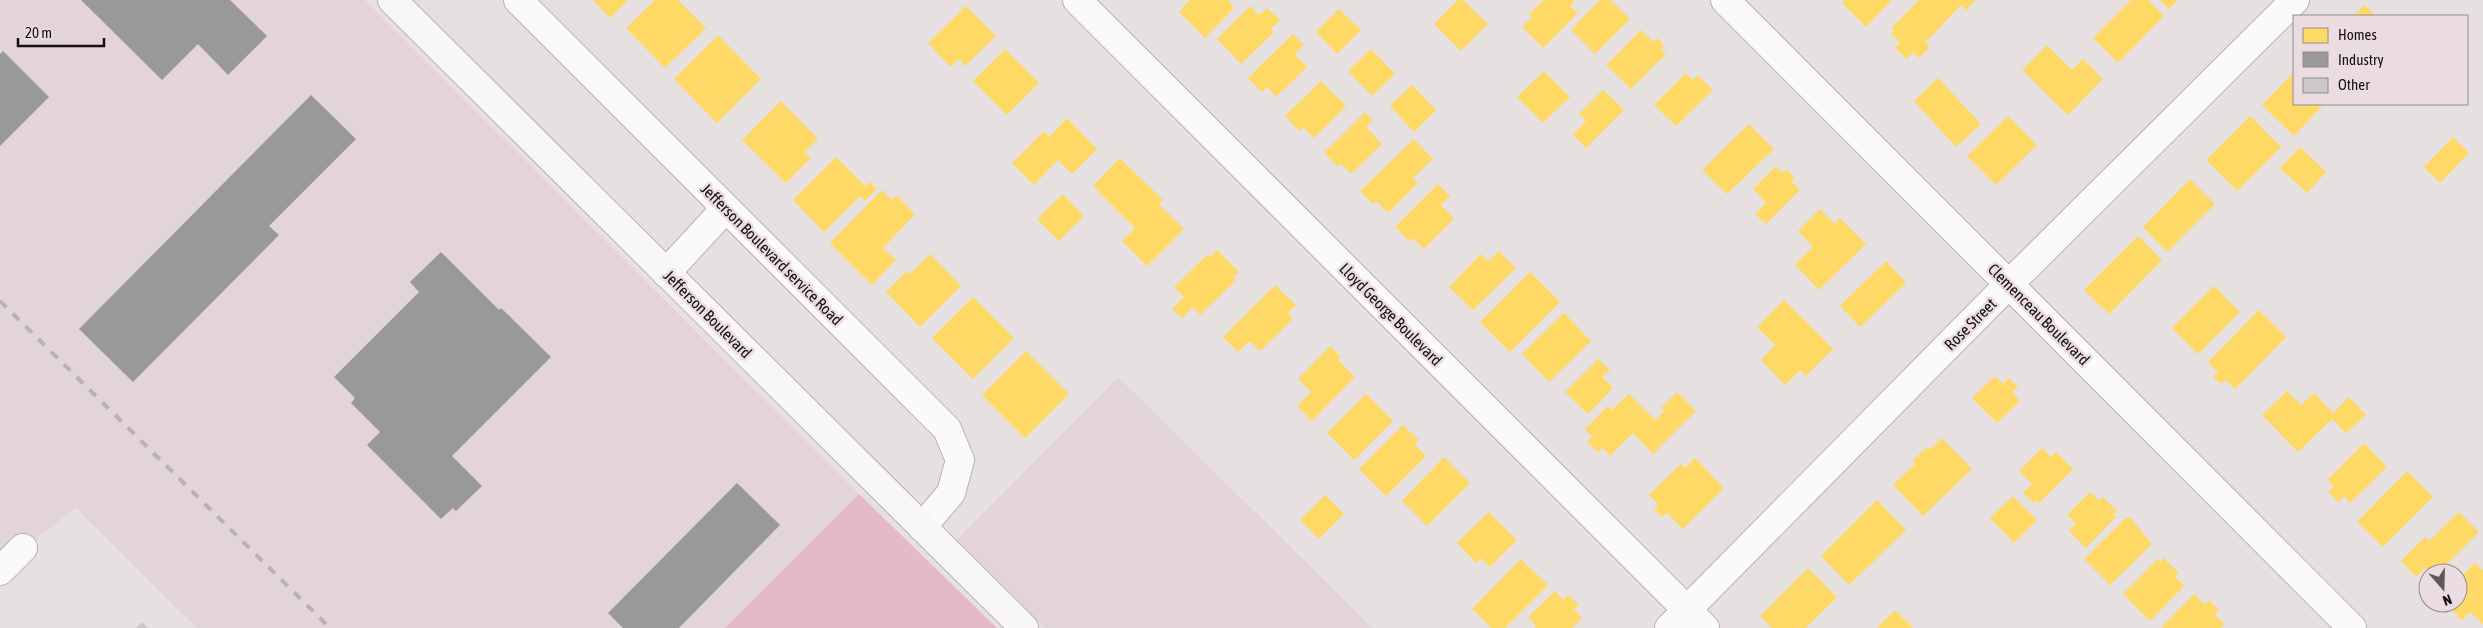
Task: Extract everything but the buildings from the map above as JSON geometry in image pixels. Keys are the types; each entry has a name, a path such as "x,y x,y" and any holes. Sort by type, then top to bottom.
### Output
{"street":[{"name":"Jefferson Boulevard","path":"392,0 1024,628"},
{"name":"Jefferson Boulevard service Road","path":"518,0 947,429 960,460 951,493 922,527"},
{"name":"Lloyd George Boulevard","path":"1077,0 1687,622"},
{"name":"Clemenceau Boulevard","path":"1726,0 2352,628"},
{"name":"Rose Street","path":"1687,622 2009,284 2295,0"},
{"path":"666,273 726,208"},
{"path":"0,571 23,548"}],"shaded area":[{"path":"0,0 365,0 859,494 725,628 197,628 76,508 23,548 0,571"},
{"path":"1118,377 1373,628 1045,628 957,540"},
{"path":"859,494 997,628 725,628"}],"railway":[{"path":"0,301 330,628"}]}
